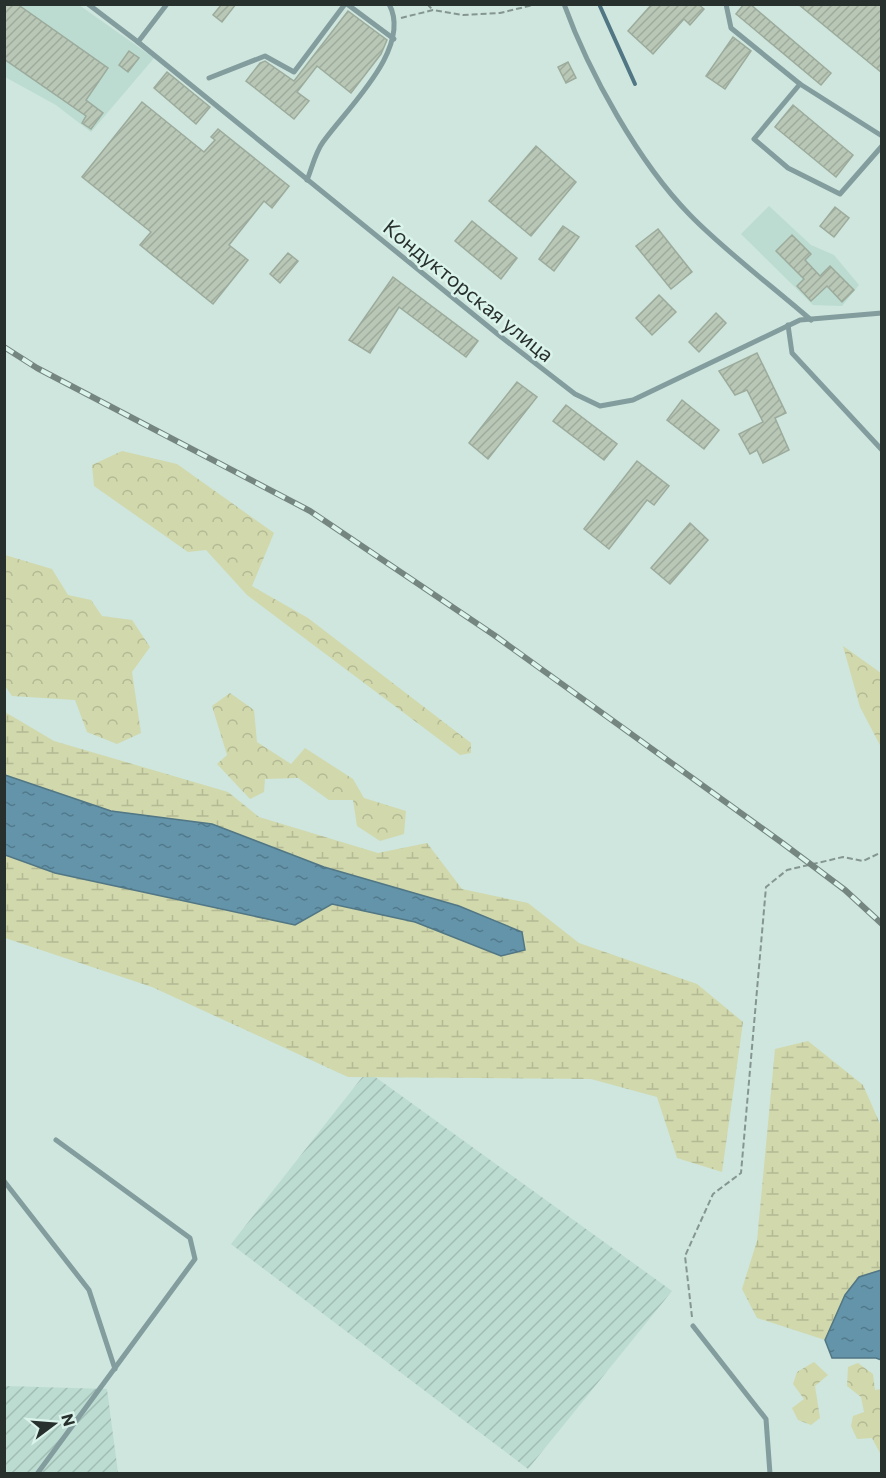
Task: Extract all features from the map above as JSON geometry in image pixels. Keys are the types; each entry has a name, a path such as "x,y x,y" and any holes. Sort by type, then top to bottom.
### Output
{"lane":[{"name":"Кондукторская улица","path":"88,4 547,373 575,394 600,406 633,400 696,372 800,320 882,313"},
{"path":"138,42 167,4"},
{"path":"209,78 265,56 294,72 346,4 394,39"},
{"path":"307,180 321,144 386,59 394,39 394,14 389,4"},
{"path":"564,4 576,37 595,74 658,178 690,216 811,320"},
{"path":"726,4 731,28 800,84 882,136"},
{"path":"800,84 754,139 788,168 840,194 882,146"},
{"path":"788,325 792,353 882,450"},
{"path":"37,1473 195,1259 190,1238 56,1140"},
{"path":"4,1181 89,1290 115,1369"},
{"path":"693,1326 766,1419 770,1473"}],"path":[{"path":"427,4 434,10"},
{"path":"393,19 434,10 463,15 500,12 537,4"},
{"path":"693,1326 685,1256 713,1194 741,1173 766,887 787,870 843,857 863,861 882,852"}],"shaded area":[{"path":"4,5 79,5 154,58 91,132 56,105 5,77"},
{"path":"769,206 811,245 834,255 859,285 842,306 813,305 741,234"},
{"path":"367,1071 672,1291 528,1469 231,1244"},
{"path":"5,1386 107,1389 118,1473 5,1474"}],"green space":[{"path":"122,451 177,464 274,533 252,586 308,618 471,743 471,753 460,755 247,595 206,550 188,552 94,486 92,465"},
{"path":"5,555 52,569 68,595 91,600 102,616 132,620 150,647 132,672 141,733 117,744 87,732 75,700 12,696 5,686"},
{"path":"843,646 881,673 881,747 860,707"},
{"path":"230,693 254,710 257,742 291,764 305,748 353,779 364,798 406,811 404,834 380,841 357,826 353,800 329,800 298,778 265,779 264,792 250,799 217,764 227,755 212,706"},
{"path":"5,712 54,741 228,792 259,817 378,853 427,843 462,889 528,903 579,943 697,984 743,1022 722,1172 677,1158 657,1097 591,1079 348,1077 152,987 5,938 5,855 55,873 295,925 332,904 415,922 501,956 324,867 212,824 111,811 5,775"},
{"path":"808,1041 863,1085 881,1126 881,1270 859,1277 845,1295 825,1340 757,1318 742,1289 757,1241 775,1049"},
{"path":"814,1362 828,1375 815,1386 820,1418 811,1425 798,1420 792,1408 804,1399 793,1384 797,1372"},
{"path":"858,1363 873,1374 875,1390 881,1389 881,1455 872,1438 857,1439 851,1426 853,1416 864,1412 861,1397 847,1386 848,1367"}],"water":[{"path":"5,775 111,811 212,824 324,867 459,906 522,932 525,950 501,956 415,922 332,904 295,925 55,873 5,855"},
{"path":"881,1270 881,1360 832,1358 825,1340 845,1295 859,1277"}],"building":[{"path":"4,4 17,4 108,68 86,100 103,113 91,129 82,123 86,116 4,59"},
{"path":"222,4 236,4 222,22 213,15"},
{"path":"652,4 698,4 704,9 690,25 684,19 653,54 628,31"},
{"path":"744,4 750,4 831,73 821,85 736,14"},
{"path":"798,4 882,4 882,73"},
{"path":"348,11 387,40 381,54 351,93 317,66 297,92 309,101 294,119 246,81 260,63 265,61 294,81"},
{"path":"733,37 751,51 725,89 706,76"},
{"path":"129,51 139,58 128,72 119,65"},
{"path":"568,62 576,78 566,83 558,67"},
{"path":"167,72 210,107 196,124 154,88"},
{"path":"142,102 204,152 215,140 211,137 218,129 289,186 272,208 264,201 229,245 248,260 213,304 140,245 151,232 82,177"},
{"path":"793,105 853,155 836,177 775,127"},
{"path":"536,146 576,182 531,236 489,201"},
{"path":"835,207 849,218 834,237 820,226"},
{"path":"472,221 517,258 501,279 455,241"},
{"path":"563,226 579,237 554,271 539,259"},
{"path":"658,229 692,272 671,289 636,246"},
{"path":"792,235 811,254 805,260 820,276 830,266 854,290 842,302 827,286 811,301 797,286 804,279 776,251"},
{"path":"288,253 298,261 280,283 270,274"},
{"path":"393,277 478,341 466,357 399,307 370,353 349,340"},
{"path":"659,295 676,312 652,335 636,318"},
{"path":"716,313 726,323 699,352 689,342"},
{"path":"757,353 786,413 775,418 789,450 763,463 757,450 750,454 739,434 763,422 747,390 735,395 719,371"},
{"path":"517,382 537,397 488,459 469,443"},
{"path":"682,400 719,430 704,449 667,420"},
{"path":"566,405 617,444 604,460 553,421"},
{"path":"637,461 669,486 654,505 647,500 609,549 584,529"},
{"path":"690,523 708,540 670,584 651,568"}],"waterway":[{"path":"599,4 635,84"}],"railway":[{"path":"4,347 37,368 310,511 494,635 781,842 845,890 882,924"}]}
